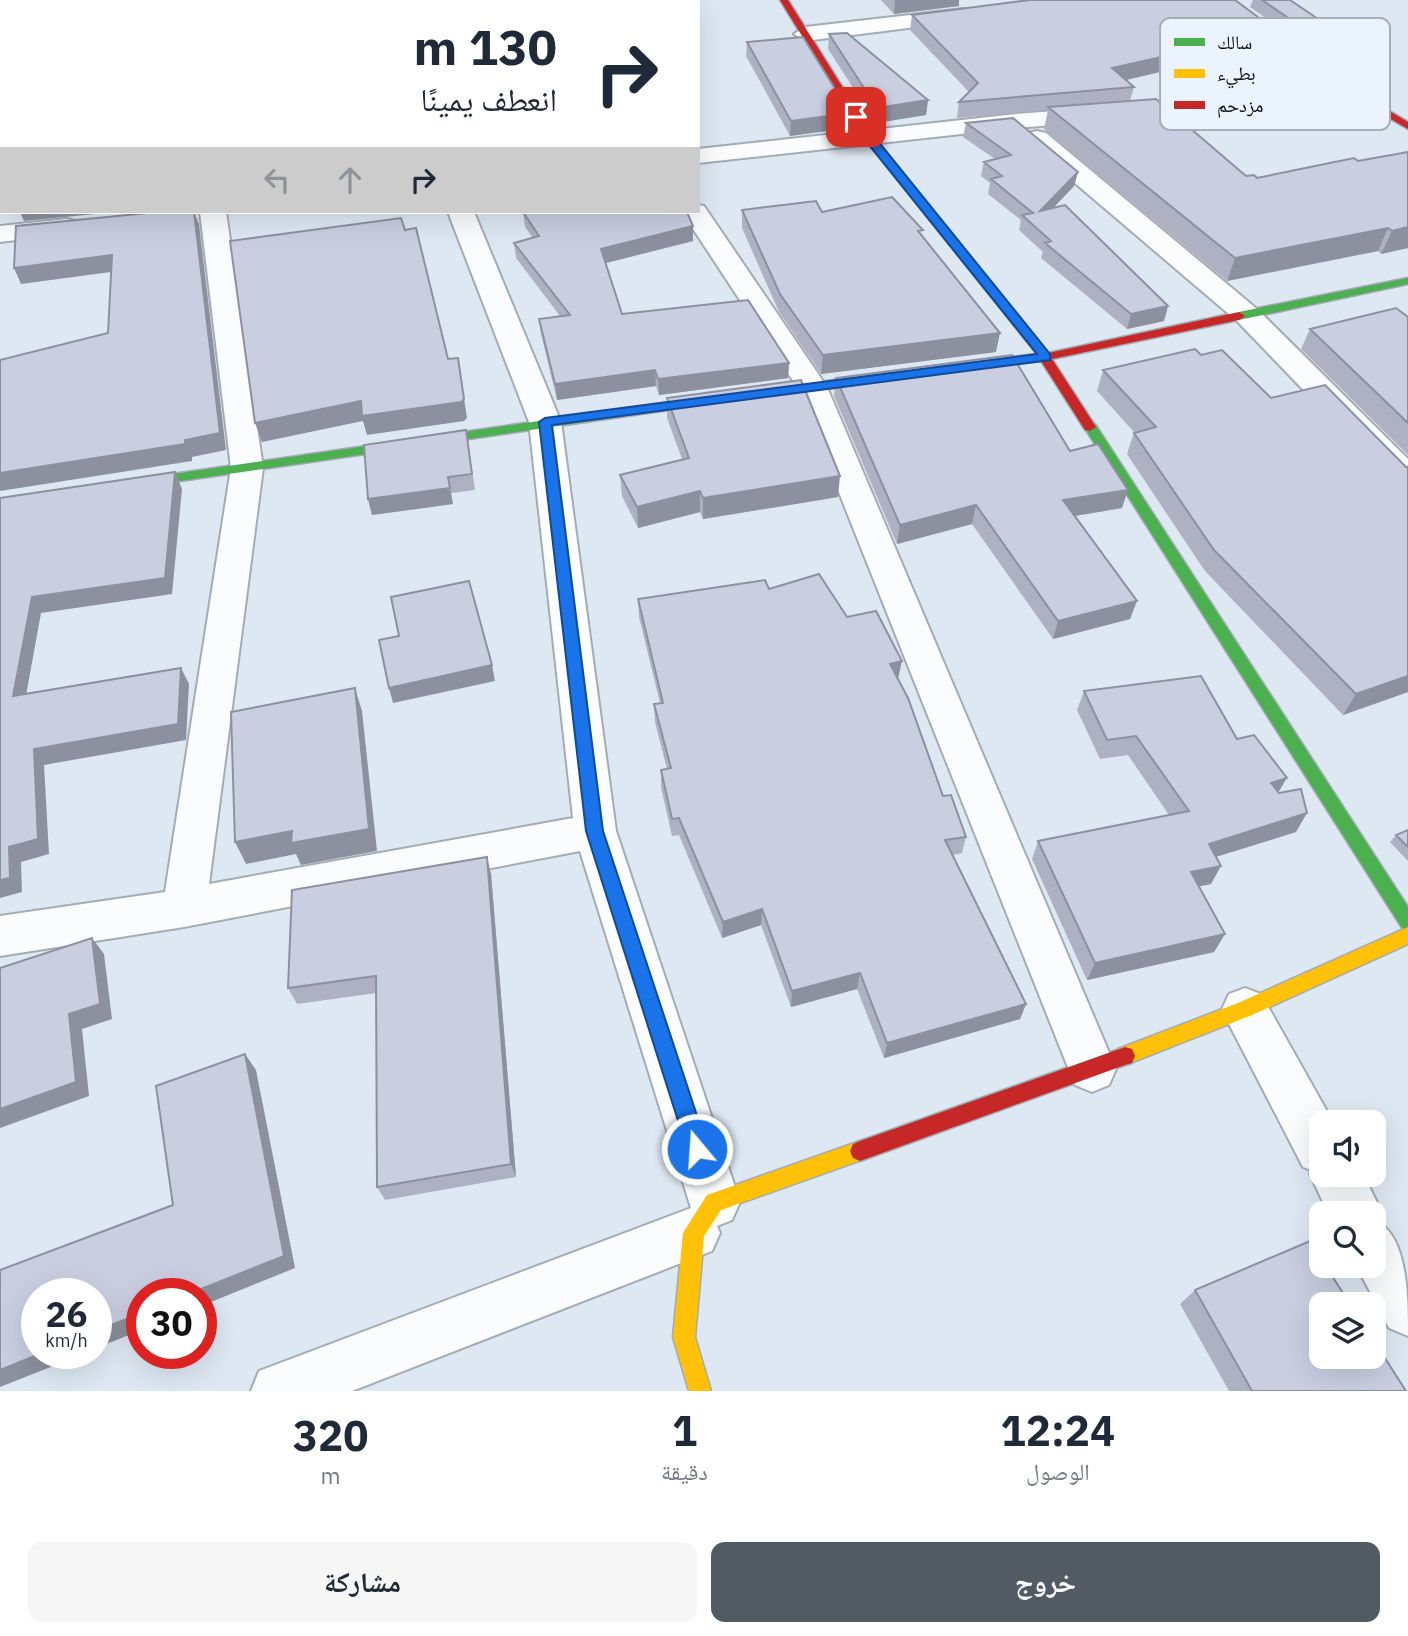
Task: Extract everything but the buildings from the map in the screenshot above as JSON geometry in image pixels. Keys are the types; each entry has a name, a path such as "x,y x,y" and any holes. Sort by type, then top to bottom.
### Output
{"street":[{"path":"784,0 869,137 1045,357 1408,922"},
{"path":"1221,0 1247,18"},
{"path":"805,34 984,12"},
{"path":"700,156 1016,121 1160,110"},
{"path":"1390,115 1408,126"},
{"path":"1016,121 1247,315 1408,478"},
{"path":"184,908 247,468 203,214"},
{"path":"462,214 545,422 595,831 704,1218 684,1337 700,1391"},
{"path":"696,214 812,387 1092,1069"},
{"path":"0,234 93,224"},
{"path":"949,369 1045,357 1408,281"},
{"path":"110,487 545,422 908,374"},
{"path":"0,936 184,908 595,831"},
{"path":"279,1391 704,1218 1245,1009 1408,935"},
{"path":"1245,1009 1309,1127"},
{"path":"1386,1268 1408,1309"}],"traffic: fast":[{"path":"1239,316 1408,281"},
{"path":"125,485 677,405"},
{"path":"1090,427 1408,922"}],"traffic: slow":[{"path":"1125,1056 1245,1009 1408,935"},
{"path":"700,1391 684,1337 694,1233 714,1202 860,1151"}],"traffic: jam":[{"path":"784,0 869,137 1045,357 1090,427"},
{"path":"1221,0 1247,18"},
{"path":"1390,115 1408,126"},
{"path":"964,367 1045,357 1239,316"},
{"path":"677,405 887,377"},
{"path":"860,1151 1125,1056"}],"route":[{"path":"697,1149 595,831 545,422 1045,357 869,137 856,117"}]}
